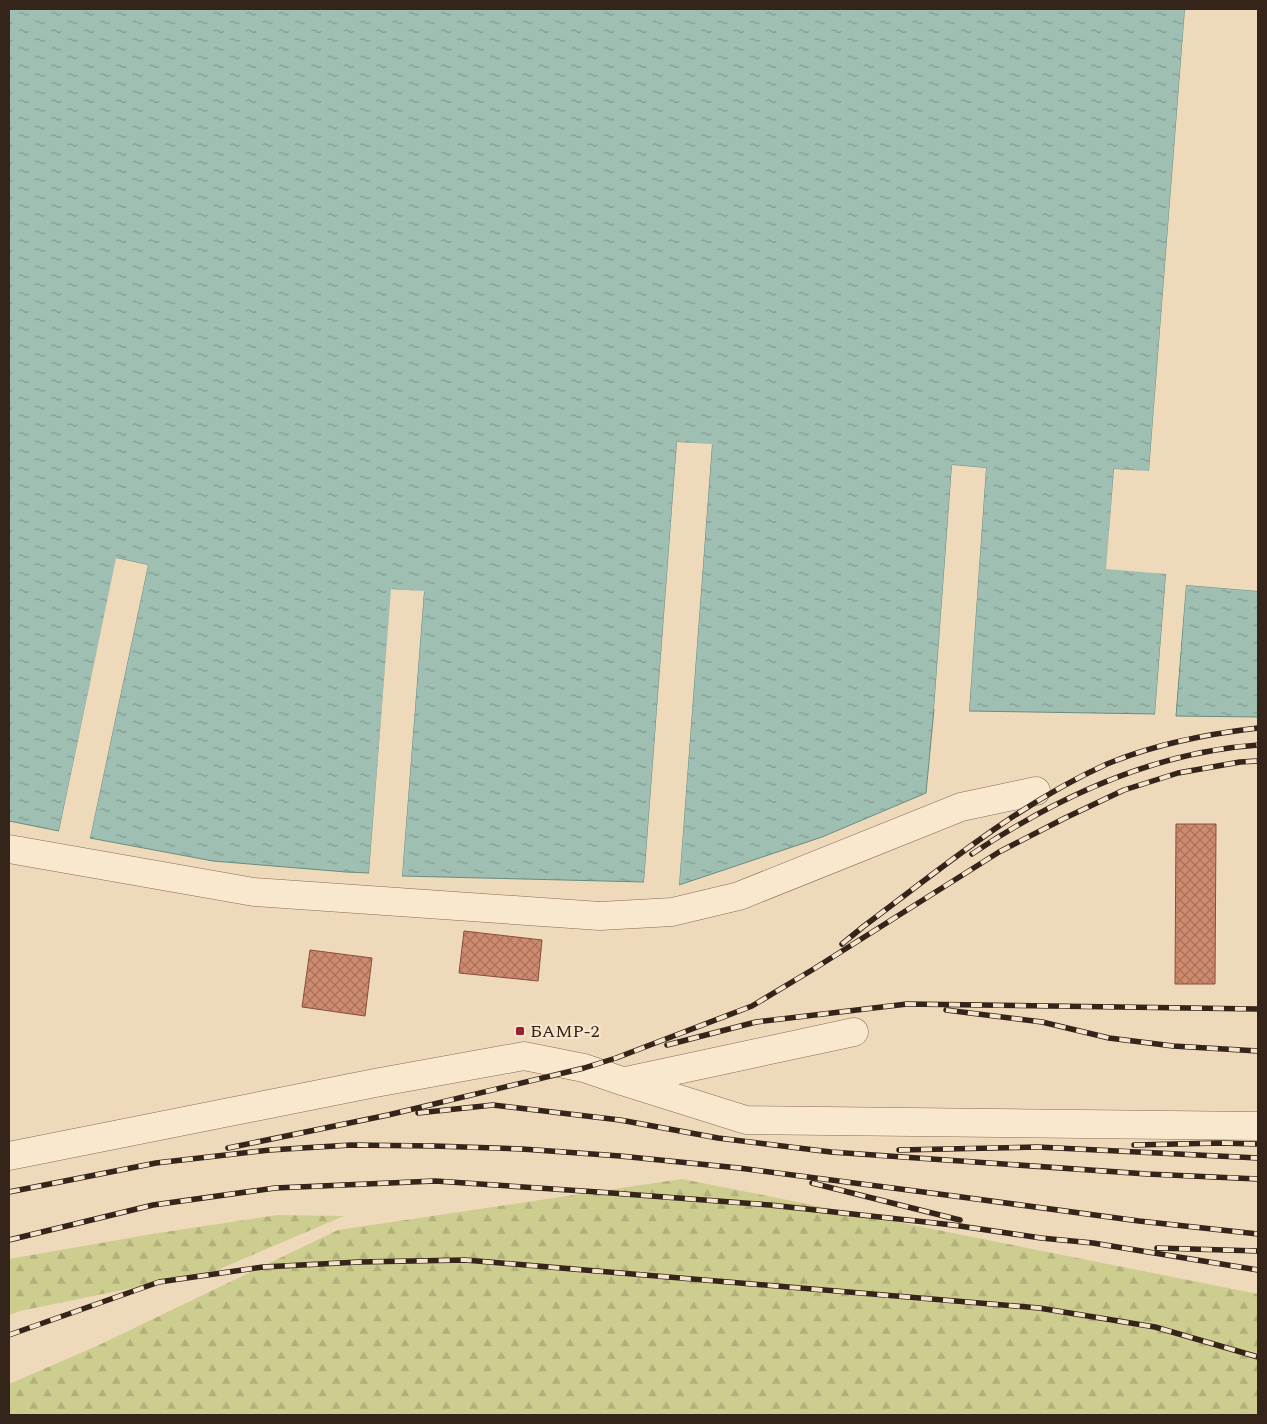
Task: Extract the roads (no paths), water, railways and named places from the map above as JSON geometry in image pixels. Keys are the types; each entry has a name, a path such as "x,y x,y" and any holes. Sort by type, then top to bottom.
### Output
{"street":[{"path":"9,849 254,892 600,916 672,912 739,896 961,807 1036,791"},
{"path":"624,1082 854,1032"},
{"path":"9,1156 375,1083 524,1056 584,1068 746,1120 1258,1126"}],"water":[{"path":"9,9 1185,9 1149,472 1114,469 1107,568 1166,573 1155,714 969,711 986,468 952,465 926,793 822,837 679,885 712,445 677,442 644,882 402,876 424,592 392,589 369,873 213,861 90,838 148,565 117,558 59,831 9,821"},
{"path":"1186,585 1258,591 1258,717 1176,716"}],"railway":[{"path":"842,944 981,838 1042,798 1074,780 1107,764 1162,745 1220,733 1258,728"},
{"path":"972,854 1038,814 1108,781 1182,757 1220,749 1258,745"},
{"path":"228,1148 388,1115 584,1068 616,1058 752,1006 999,852 1124,790 1178,773 1240,762 1258,761"},
{"path":"667,1045 756,1022 907,1004 1258,1009"},
{"path":"946,1010 1042,1022 1109,1038 1173,1046 1258,1051"},
{"path":"418,1113 493,1105 620,1120 718,1138 831,1152 1147,1174 1258,1179"},
{"path":"1134,1145 1258,1144"},
{"path":"9,1192 156,1163 270,1150 351,1145 434,1146 522,1149 620,1156 739,1168 1139,1221 1258,1234"},
{"path":"899,1150 1037,1147 1258,1158"},
{"path":"9,1240 153,1205 275,1188 435,1181 770,1205 953,1225 1041,1238 1093,1243 1258,1270"},
{"path":"812,1183 960,1220"},
{"path":"1157,1248 1258,1251"},
{"path":"9,1335 159,1282 263,1267 359,1262 465,1260 1039,1308 1155,1327 1258,1357"}],"place":[{"name":"БАМР-2","path":"520,1031"}]}
